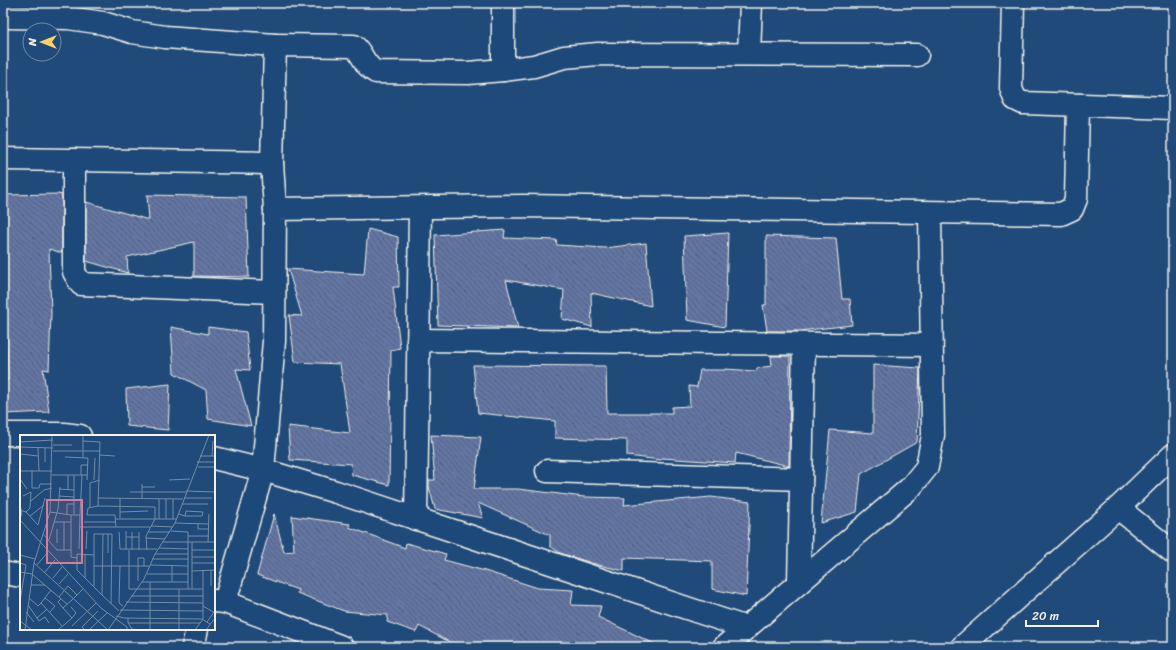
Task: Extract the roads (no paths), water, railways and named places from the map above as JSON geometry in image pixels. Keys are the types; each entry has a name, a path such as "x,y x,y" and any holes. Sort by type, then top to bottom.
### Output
{"street":[{"path":"503,70 504,3"},
{"path":"748,54 751,3"},
{"path":"1013,3 1010,88 1014,99 1023,103 1173,108"},
{"path":"3,17 68,18 103,23 132,32 165,37 275,45 354,46 360,52 367,67 376,72 468,72 503,70 534,66 564,57 598,54 917,55"},
{"path":"275,45 272,163 275,209 274,341 263,470 219,601 342,647"},
{"path":"275,209 523,206 1061,214 1072,209 1076,199 1078,105"},
{"path":"3,158 272,163"},
{"path":"74,160 74,272 81,284 274,292"},
{"path":"416,519 420,208"},
{"path":"724,647 910,488 927,467 933,435 930,213"},
{"path":"418,340 932,345"},
{"path":"799,583 804,344"},
{"path":"3,434 72,435"},
{"path":"963,647 1118,508 1173,455"},
{"path":"215,458 263,470 747,628"},
{"path":"547,471 801,479"},
{"path":"1118,508 1173,552"},
{"path":"3,573 20,576"},
{"path":"193,647 197,630"}]}
